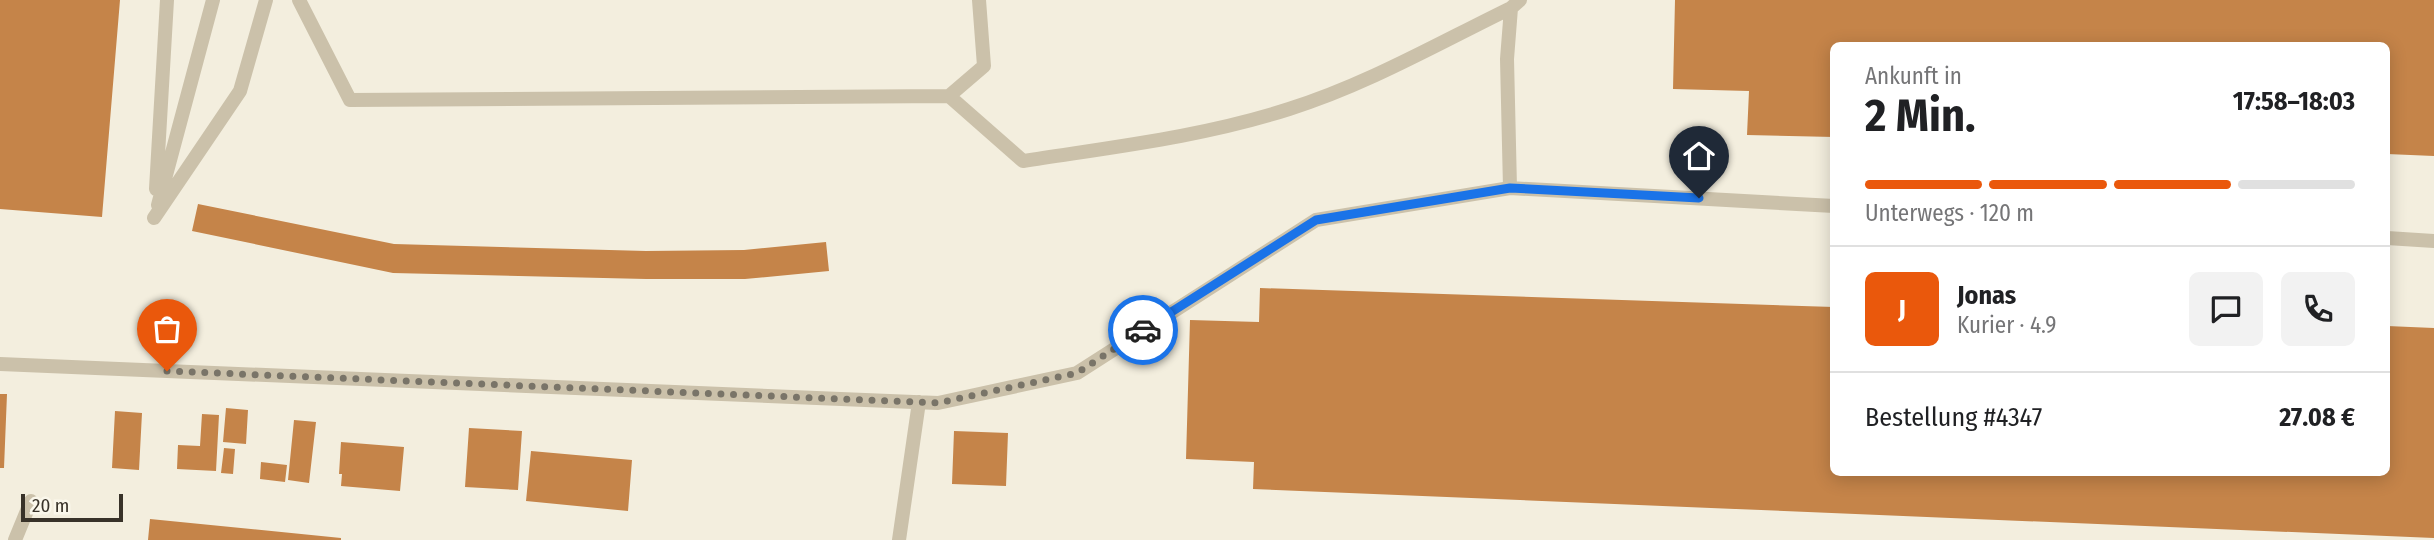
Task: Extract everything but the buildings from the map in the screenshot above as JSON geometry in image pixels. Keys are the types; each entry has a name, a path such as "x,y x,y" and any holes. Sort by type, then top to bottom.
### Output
{"lane":[{"path":"154,218 167,0"},
{"path":"154,218 213,0"},
{"path":"154,218 240,91 266,0"},
{"path":"299,0 350,100 949,96 984,66 979,0"},
{"path":"949,96 1023,160 1202,133 1290,109 1372,75 1515,4"},
{"path":"1510,188 1507,59 1515,4"},
{"path":"0,364 938,403 1077,373 1316,220 1510,188 1830,206"},
{"path":"2390,238 2434,240"},
{"path":"899,540 919,402"},
{"path":"15,540 32,501"}],"way so far":[{"path":"167,371 938,403 1077,373 1143,330"}],"route":[{"path":"1143,330 1316,220 1510,188 1699,198"}]}
